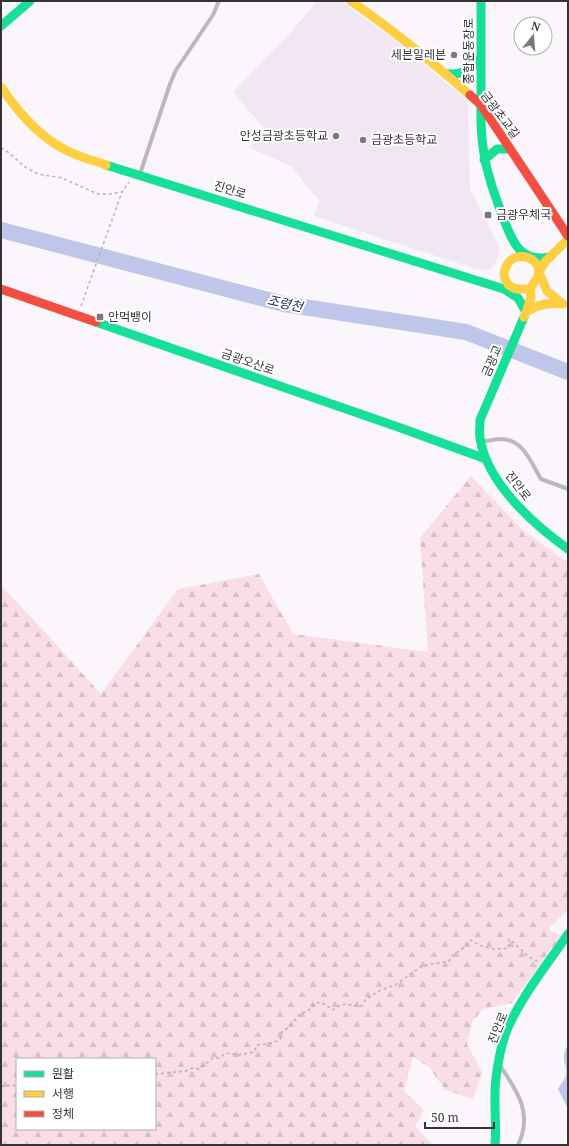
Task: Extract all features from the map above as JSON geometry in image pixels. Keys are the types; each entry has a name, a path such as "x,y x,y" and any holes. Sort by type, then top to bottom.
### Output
{"main road":[{"path":"3,24 30,1"},
{"name":"금광초교길","path":"351,1 402,38 481,105 568,237"},
{"name":"종합운동장로","path":"481,1 481,133 484,160 490,186 512,239"},
{"path":"446,74 455,75 472,69 481,58"},
{"name":"진안로","path":"1,87 11,102 30,124 62,149 76,155 487,283"},
{"path":"484,160 497,149 510,148"},
{"path":"487,283 522,290 531,288 536,284 539,272 545,262 568,237"},
{"path":"512,239 523,253 536,263 542,284 546,291 566,305"},
{"path":"512,239 511,252 504,276 508,284 520,293 526,312"},
{"path":"474,280 492,277 518,256 539,259 550,257"},
{"path":"487,283 518,296 526,312"},
{"path":"531,288 536,294 566,305"},
{"name":"금광교","path":"480,420 526,312 531,295 531,288"},
{"name":"금광오산로","path":"1,289 390,424 486,459"},
{"path":"526,312 533,307 544,303 566,305"},
{"name":"진안로","path":"480,420 478,428 480,442 486,459 496,477 509,496 523,512 552,538 568,549"},
{"name":"진안로","path":"495,1145 496,1080 498,1063 507,1030 523,1002 568,934"}],"lane":[{"path":"136,173 176,70 213,15 219,1"},
{"path":"480,442 502,439 518,444 523,448 541,479 568,489"},
{"path":"498,1063 516,1089 522,1102 524,1126 518,1145"}],"path":[{"path":"1,148 8,152 25,167 38,174 62,178 98,194 122,192"},
{"path":"80,309 117,203 122,192 136,173"},
{"path":"156,1074 186,1072 192,1068 199,1069 213,1058 220,1058 225,1053 239,1055 254,1052 257,1045 272,1044 280,1040 282,1032 289,1027 300,1014 308,1011 314,1004 321,1002 333,1010 338,1005 346,1003 355,1007 362,1006 366,999 381,990 395,985 422,966 449,961 454,954 460,951 471,940 478,945 493,949 501,949 509,948 509,939 532,959 539,961"},
{"path":"1,1086 13,1085 16,1086"}],"shaded area":[{"name":"금광초등학교","path":"317,1 341,1 395,40 468,101 470,189 498,245 499,254 496,264 488,270 476,269 314,216 319,201 291,166 248,147 268,133 233,92 293,30"}],"green space":[{"path":"471,476 523,530 562,559 568,561 568,910 548,929 561,936 512,1003 483,1009 472,1022 467,1044 482,1072 473,1099 445,1090 429,1067 413,1057 404,1091 424,1110 415,1126 433,1145 1,1145 1,586 101,694 178,589 259,574 293,634 428,652 420,538"}],"water":[{"path":"568,1045 568,1109 558,1089 566,1077 564,1054"}],"waterway":[{"name":"조령천","path":"1,230 284,304 466,332 568,372"}],"traffic: fast":[{"path":"1,26 30,1"},
{"path":"481,1 481,125 484,156 489,175 504,220 515,243 525,254 532,257 550,257"},
{"path":"446,74 457,74 466,71 474,66 481,58"},
{"path":"484,160 497,149 510,149"},
{"path":"106,165 504,289 518,298 526,312"},
{"path":"524,317 480,420 480,438 484,455 502,486 527,515 554,539 568,549"},
{"path":"96,322 486,459"},
{"path":"495,1145 495,1086 501,1047 513,1017 527,992 568,934"}],"traffic: slow":[{"path":"351,1 412,46 470,95"},
{"path":"1,87 16,108 43,136 65,150 106,165"},
{"path":"563,304 547,291 539,272 545,262 568,239"},
{"path":"524,317 531,297 531,289 539,274 539,271 534,261 529,258 518,257 513,259 508,263 504,272 507,282 510,286 516,289 531,288"},
{"path":"526,312 544,304 563,304"}],"traffic: jam":[{"path":"470,95 481,105 568,236"},
{"path":"1,289 96,322"}],"place":[{"name":"세븐일레븐","path":"454,55"},
{"name":"안성금광초등학교","path":"336,136"},
{"name":"금광초등학교","path":"363,140"},
{"name":"금광우체국","path":"488,215"},
{"name":"안먹뱅이","path":"100,317"}]}
